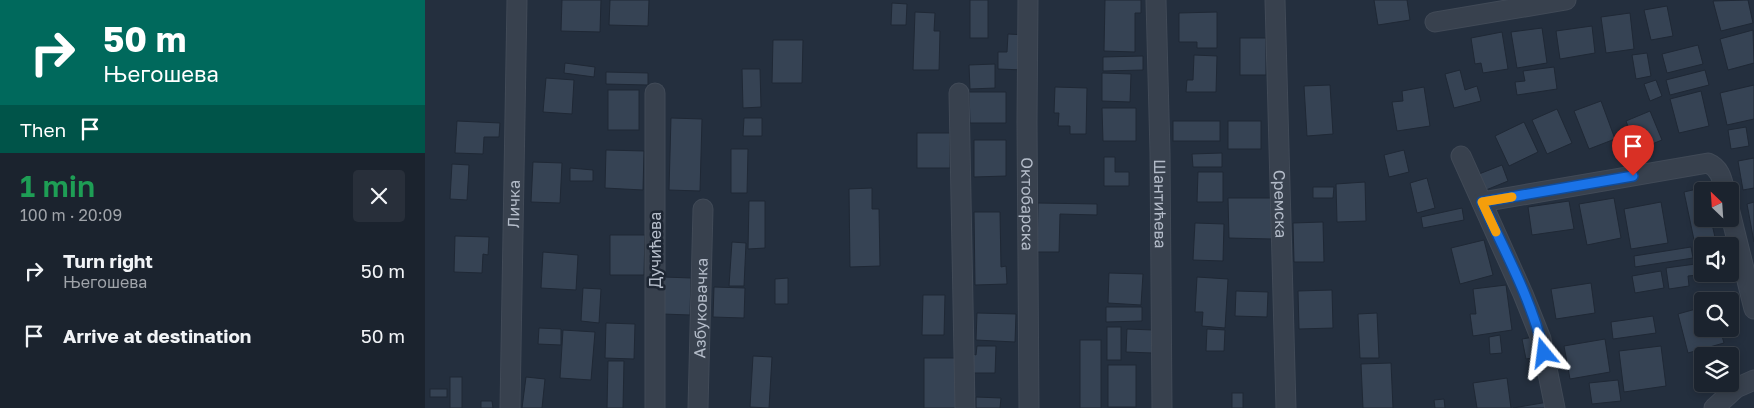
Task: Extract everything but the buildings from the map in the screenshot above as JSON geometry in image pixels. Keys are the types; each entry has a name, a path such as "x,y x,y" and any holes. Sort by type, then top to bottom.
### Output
{"street":[{"name":"Личка","path":"510,408 517,0"},
{"name":"Октобарска","path":"1028,0 1029,408"},
{"name":"Шантићева","path":"1156,0 1162,408"},
{"name":"Сремска","path":"1275,0 1286,408"},
{"path":"1435,22 1566,0"},
{"name":"Дучићева","path":"655,93 655,408"},
{"path":"959,93 965,408"},
{"path":"1461,156 1523,294 1541,339 1555,408"},
{"path":"1482,202 1708,164 1714,166 1719,172 1722,182"},
{"name":"Азбуковачка","path":"698,408 703,209"},
{"path":"1734,228 1754,309"},
{"path":"1713,408 1736,388 1754,380"}],"slow traffic":[{"path":"1496,232 1482,202 1512,197"}],"route":[{"path":"1544,353 1541,339 1523,294 1482,202 1633,176"}]}
